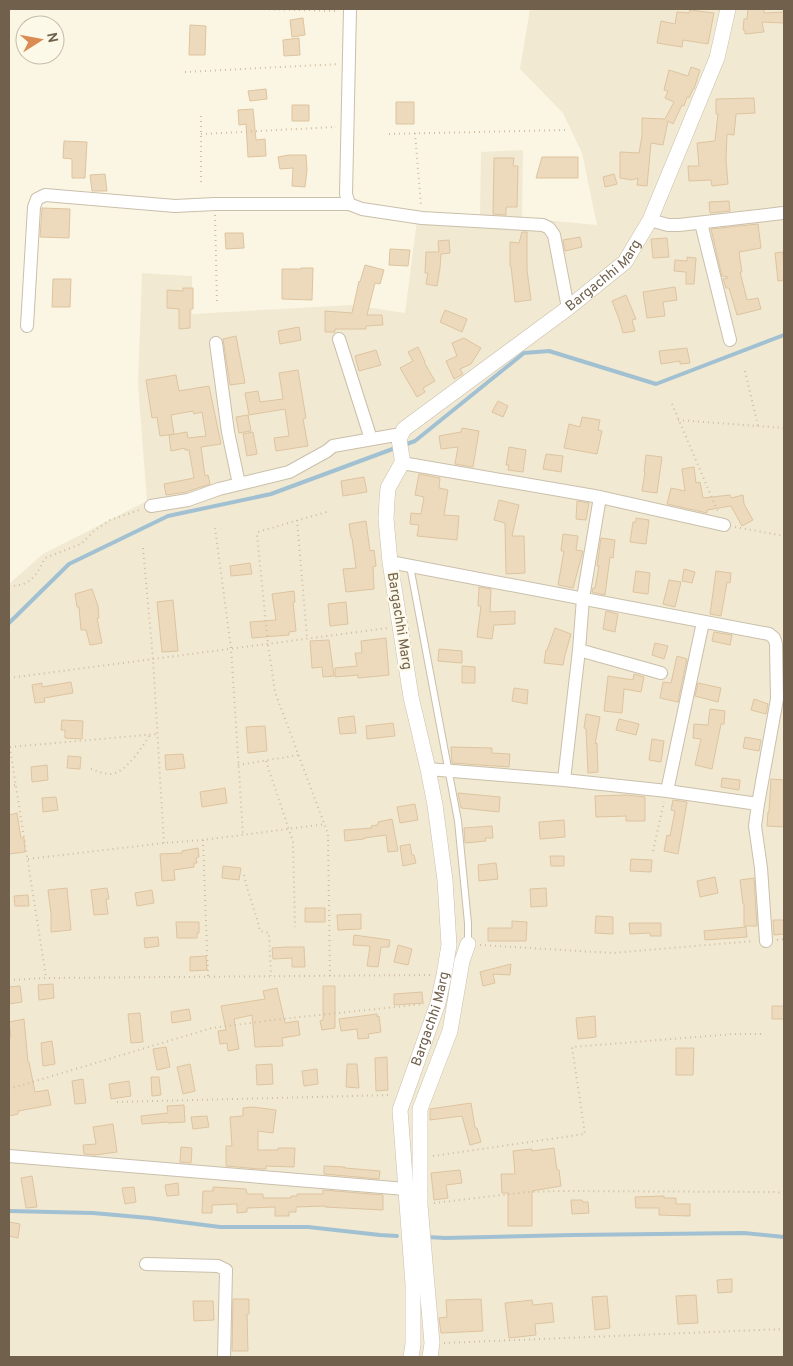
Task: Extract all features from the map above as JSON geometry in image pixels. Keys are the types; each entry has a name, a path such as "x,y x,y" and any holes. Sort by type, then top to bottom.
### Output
{"street":[{"name":"Bargachhi Marg","path":"400,437 404,429 568,308 625,262 650,220 716,58 728,9"},
{"path":"349,204 346,194 350,10"},
{"path":"28,326 34,206 37,199 45,196 175,206 215,204 349,204 362,210 422,218 543,225 549,228 554,235 568,308"},
{"path":"650,220 668,225 701,224 783,213"},
{"path":"701,224 730,340"},
{"path":"339,339 371,439"},
{"path":"216,343 228,432 239,484"},
{"path":"151,506 188,500 219,489 289,472 333,446 371,439 400,437 402,461 600,497 724,525"},
{"name":"Bargachhi Marg","path":"402,461 388,488 386,518 390,562 411,697 435,805 445,880 449,945 438,1003 400,1110 413,1284 413,1344 411,1357"},
{"path":"564,780 583,598 600,497"},
{"path":"390,562 769,634 774,638 776,644 777,699 755,826 761,868 766,941"},
{"path":"667,791 703,622"},
{"path":"579,650 661,673"},
{"path":"428,769 564,780 667,791 758,804"},
{"path":"431,1350 420,1205 420,1109 450,1031 462,961 468,944"},
{"path":"9,1156 406,1189"},
{"path":"146,1264 218,1266 226,1270 224,1357"}],"lane":[{"path":"410,566 458,821 468,923 468,944"}],"path":[{"path":"259,9 350,10"},
{"path":"185,72 348,63"},
{"path":"201,182 202,115"},
{"path":"201,134 347,126"},
{"path":"389,134 565,130"},
{"path":"415,133 422,218"},
{"path":"215,204 217,305"},
{"path":"745,371 758,426"},
{"path":"672,404 724,525 784,536"},
{"path":"678,420 784,428"},
{"path":"9,586 28,583 39,570 44,558 81,544 95,530 110,520 151,506"},
{"path":"330,511 260,531 257,535 275,692 326,824 328,834 330,976"},
{"path":"297,520 308,638"},
{"path":"215,528 231,648 243,834"},
{"path":"143,548 153,659 164,843"},
{"path":"9,678 399,626"},
{"path":"10,748 157,734"},
{"path":"91,769 108,774 122,770 138,753 150,735"},
{"path":"9,742 46,978"},
{"path":"238,765 299,755"},
{"path":"266,761 293,842 294,927"},
{"path":"9,786 16,786"},
{"path":"653,850 667,791"},
{"path":"28,859 203,840 326,824"},
{"path":"203,840 208,977"},
{"path":"244,875 246,890 260,931 269,933 271,977"},
{"path":"468,944 612,953 784,939"},
{"path":"9,980 46,978 444,975"},
{"path":"9,1089 212,1028 281,1018 438,1003"},
{"path":"420,1158 585,1134 572,1047 734,1034 764,1034"},
{"path":"118,1102 405,1095"},
{"path":"420,1205 527,1192 784,1193"},
{"path":"431,1350 784,1329"}],"shaded area":[{"path":"530,9 784,9 784,1357 9,1357 9,584 43,554 147,501 138,385 142,273 192,276 192,314 352,305 405,313 418,213 480,218 481,152 523,150 522,218 597,225 582,153 563,113 520,69"}],"building":[{"path":"748,9 764,9 764,13 784,12 784,23 762,22 764,32 745,34 745,30 743,30 744,19 747,19"},
{"path":"690,10 714,13 708,44 683,40 682,47 657,43 661,21 675,24 677,12 689,13"},
{"path":"303,18 305,35 292,37 290,20"},
{"path":"190,25 206,26 205,55 189,55"},
{"path":"299,38 300,55 284,56 283,40"},
{"path":"691,67 700,70 694,89 689,98 687,97 684,106 682,105 673,124 668,121 663,145 651,143 647,186 637,185 638,178 632,180 620,178 620,152 639,153 642,136 642,118 665,119 674,102 665,98 668,91 664,90 669,70 688,76"},
{"path":"266,89 267,99 250,101 248,91"},
{"path":"754,98 755,113 736,114 734,135 727,134 726,160 728,184 712,186 711,180 689,181 688,166 699,166 697,143 715,141 718,114 716,114 716,99"},
{"path":"396,102 414,102 414,124 396,124"},
{"path":"292,105 309,105 309,121 292,121"},
{"path":"253,109 256,140 265,139 266,156 248,157 246,124 239,125 238,110"},
{"path":"64,141 87,142 85,178 72,178 72,159 63,158"},
{"path":"306,155 305,187 292,186 293,168 280,169 278,157"},
{"path":"542,157 578,157 578,178 536,178"},
{"path":"494,158 514,158 513,166 518,166 517,207 506,207 506,215 493,214"},
{"path":"105,174 107,191 92,191 90,175"},
{"path":"614,174 617,184 605,187 603,177"},
{"path":"729,201 730,211 710,213 709,202"},
{"path":"42,208 70,209 69,238 40,237"},
{"path":"758,224 761,248 739,252 742,272 740,272 747,300 758,298 761,309 737,315 729,288 726,288 723,279 728,277 722,276 711,229"},
{"path":"522,232 527,232 527,270 531,300 515,302 510,266 510,242 519,243"},
{"path":"225,233 243,233 244,248 226,249"},
{"path":"580,237 582,247 565,251 563,240"},
{"path":"667,238 669,257 653,258 651,239"},
{"path":"449,240 450,253 441,254 437,286 426,284 428,273 425,273 426,252 439,252 438,241"},
{"path":"390,249 410,250 408,266 389,265"},
{"path":"783,252 784,280 778,281 775,253"},
{"path":"687,257 696,258 694,284 686,284 686,272 674,271 675,260 687,261"},
{"path":"365,265 384,270 380,284 375,283 367,315 382,315 383,325 366,326 366,329 335,329 335,332 325,332 325,311 352,313 359,281"},
{"path":"313,268 312,300 282,299 282,269"},
{"path":"53,279 71,279 70,307 52,307"},
{"path":"675,287 677,300 663,302 665,316 647,318 643,292"},
{"path":"183,288 193,288 193,309 190,309 190,328 179,329 179,309 167,308 167,290 183,291"},
{"path":"626,295 636,319 632,320 635,331 623,333 612,301"},
{"path":"445,310 467,319 462,332 440,322"},
{"path":"299,327 301,340 280,344 278,331"},
{"path":"236,336 245,383 230,385 223,339"},
{"path":"464,338 481,348 471,364 460,369 463,374 454,379 446,361 457,356 452,343"},
{"path":"418,347 435,381 423,388 425,392 417,397 400,368 413,361 408,352"},
{"path":"687,348 690,363 680,364 680,361 661,364 659,351"},
{"path":"376,350 381,365 359,371 355,356"},
{"path":"298,370 306,418 303,419 308,446 276,451 274,438 289,436 285,409 249,415 245,393 258,391 260,402 283,399 279,373"},
{"path":"176,375 179,391 209,386 221,444 201,447 205,476 208,475 210,484 186,492 166,495 164,484 194,478 189,450 185,450 185,448 171,451 169,435 187,432 188,438 206,436 202,412 194,414 193,411 171,415 174,434 160,436 157,417 152,418 146,380"},
{"path":"498,401 508,406 503,417 492,412"},
{"path":"248,415 251,431 239,433 236,417"},
{"path":"582,417 600,420 598,430 602,431 597,454 564,448 569,424 580,427"},
{"path":"462,428 479,431 473,467 455,464 458,447 441,449 439,436 461,432"},
{"path":"253,432 257,454 247,456 243,434"},
{"path":"509,447 526,450 523,472 508,470 509,465 506,465"},
{"path":"546,454 563,456 561,472 543,469"},
{"path":"646,455 662,457 657,493 642,491"},
{"path":"694,467 696,483 700,482 703,498 730,495 731,498 743,495 744,504 753,520 742,526 731,506 707,510 707,513 667,504 671,488 685,491 682,469"},
{"path":"419,474 440,478 439,488 448,490 444,515 459,516 457,540 417,536 419,525 410,524 411,513 421,514 424,497 415,495"},
{"path":"364,477 367,492 343,496 341,481"},
{"path":"499,500 519,505 512,536 524,536 525,573 506,574 505,523 494,520"},
{"path":"577,501 589,503 586,520 576,519"},
{"path":"636,518 649,520 646,544 630,542 633,522 636,522"},
{"path":"366,521 370,551 374,550 376,566 373,567 374,589 346,592 343,569 356,568 349,524"},
{"path":"563,534 578,536 576,550 583,551 573,588 558,585 564,551 561,551"},
{"path":"601,538 615,540 613,558 610,557 605,595 592,592 593,588 595,588 599,566 597,566"},
{"path":"250,563 252,574 231,576 230,566"},
{"path":"684,569 695,572 692,583 682,581"},
{"path":"636,571 650,573 648,594 633,592"},
{"path":"716,571 731,573 730,583 727,582 721,616 710,614"},
{"path":"669,580 681,582 675,607 663,604"},
{"path":"479,587 491,589 490,612 515,611 515,624 494,625 492,639 477,637 481,606 478,606"},
{"path":"92,589 98,606 99,618 97,618 102,643 90,645 86,630 81,630 79,607 77,607 75,594"},
{"path":"294,591 295,602 293,602 296,631 289,632 289,635 252,638 250,622 276,620 272,594"},
{"path":"173,600 178,651 162,652 157,602"},
{"path":"346,602 348,624 330,626 328,604"},
{"path":"606,611 618,614 615,632 603,629"},
{"path":"555,628 571,634 563,665 544,663 546,650"},
{"path":"714,632 732,635 730,645 712,641"},
{"path":"386,638 389,675 358,678 358,675 335,677 335,668 357,666 355,653 362,653 361,641"},
{"path":"329,640 334,676 323,677 322,667 312,668 310,641"},
{"path":"655,643 668,646 664,659 652,655"},
{"path":"439,649 462,651 462,663 438,661"},
{"path":"677,656 687,659 678,702 660,698 663,682 671,683"},
{"path":"462,666 475,667 475,683 462,683"},
{"path":"634,674 644,677 641,692 624,689 622,713 604,711 608,676 633,680"},
{"path":"71,682 73,693 44,698 45,702 35,703 32,685 42,683 42,687"},
{"path":"698,683 721,688 718,702 695,696"},
{"path":"514,688 528,690 527,704 512,701"},
{"path":"754,699 768,704 766,714 751,710"},
{"path":"710,709 725,711 724,724 721,724 712,769 695,765 701,739 693,738 694,724 708,725"},
{"path":"586,714 600,717 595,744 597,743 598,772 588,773 586,729 584,728"},
{"path":"354,716 356,733 340,734 338,718"},
{"path":"619,719 639,724 636,735 616,730"},
{"path":"62,720 83,721 82,739 65,738 65,730 61,730"},
{"path":"393,723 395,736 367,739 366,726"},
{"path":"265,726 267,751 248,753 246,727"},
{"path":"745,737 761,740 759,751 743,748"},
{"path":"652,739 664,741 661,762 649,760"},
{"path":"451,747 492,748 492,753 510,754 509,767 452,763"},
{"path":"183,754 185,768 166,770 165,755"},
{"path":"68,756 81,757 80,769 67,768"},
{"path":"47,765 48,780 32,782 31,767"},
{"path":"722,778 740,780 739,790 721,787"},
{"path":"771,779 784,780 784,827 767,826"},
{"path":"225,788 227,803 202,807 200,792"},
{"path":"458,793 500,797 499,812 461,808"},
{"path":"626,795 645,797 645,821 626,821 626,816 596,817 595,796"},
{"path":"56,797 58,810 43,812 42,798"},
{"path":"673,800 687,802 678,854 664,851 667,835 670,836 675,811 671,810"},
{"path":"415,804 418,820 400,823 397,807"},
{"path":"17,813 21,838 24,838 25,852 9,854 9,815"},
{"path":"392,819 398,851 388,852 386,835 345,841 344,830 372,828 371,826 378,825 378,822"},
{"path":"564,820 565,837 540,839 539,822"},
{"path":"492,826 493,838 485,838 486,841 465,843 464,828"},
{"path":"410,844 416,863 403,866 400,846"},
{"path":"198,848 199,857 196,858 197,863 194,863 194,867 174,870 175,880 162,881 160,854 182,853 182,851"},
{"path":"550,856 564,856 564,866 551,866"},
{"path":"631,859 652,860 651,872 630,871"},
{"path":"496,863 498,879 479,881 478,865"},
{"path":"223,866 241,868 239,880 222,878"},
{"path":"715,877 718,893 700,897 697,881"},
{"path":"754,878 757,926 744,926 744,904 740,880"},
{"path":"67,888 71,930 51,932 48,890"},
{"path":"107,888 109,899 106,899 108,914 94,915 91,890"},
{"path":"546,888 547,906 531,907 530,889"},
{"path":"152,890 154,903 137,906 135,893"},
{"path":"28,895 29,906 15,906 14,896"},
{"path":"305,908 325,908 325,922 305,922"},
{"path":"361,914 361,929 338,930 337,915"},
{"path":"596,916 613,917 613,934 595,933"},
{"path":"773,920 784,920 784,934 774,935"},
{"path":"512,921 527,922 526,941 488,941 488,928 512,928"},
{"path":"176,922 199,922 197,938 177,938"},
{"path":"629,923 661,923 661,936 650,936 650,933 630,934"},
{"path":"746,927 747,937 705,940 704,931"},
{"path":"354,935 390,940 389,947 381,947 378,967 367,966 370,946 353,945"},
{"path":"158,937 159,946 145,948 144,938"},
{"path":"398,945 412,949 408,965 394,962"},
{"path":"304,947 305,967 292,967 292,958 273,959 272,948"},
{"path":"206,956 207,970 190,971 190,957"},
{"path":"511,964 510,975 493,974 495,983 483,986 480,972"},
{"path":"53,984 54,998 39,1000 38,985"},
{"path":"20,986 22,1002 9,1004 9,987"},
{"path":"323,986 335,986 335,1028 322,1030 320,1021 323,1020"},
{"path":"277,988 285,1023 298,1021 300,1035 282,1038 283,1046 255,1047 252,1015 234,1019 239,1049 228,1051 227,1043 220,1044 218,1031 226,1030 221,1006 265,999 263,991"},
{"path":"422,992 423,1003 394,1005 394,994"},
{"path":"772,1006 784,1006 784,1019 772,1019"},
{"path":"189,1009 191,1020 172,1023 171,1012"},
{"path":"140,1013 143,1042 131,1043 128,1014"},
{"path":"377,1014 377,1017 379,1016 381,1032 368,1034 369,1038 358,1039 357,1029 341,1031 339,1019"},
{"path":"595,1016 596,1037 578,1039 576,1018"},
{"path":"24,1019 28,1062 35,1092 48,1090 51,1105 18,1111 18,1114 9,1116 9,1037 11,1037 9,1022"},
{"path":"52,1041 55,1064 43,1066 41,1043"},
{"path":"166,1047 170,1067 157,1070 153,1049"},
{"path":"676,1048 694,1048 693,1075 676,1075"},
{"path":"387,1057 388,1090 376,1091 375,1058"},
{"path":"190,1064 195,1091 183,1094 177,1067"},
{"path":"272,1064 273,1084 257,1085 256,1065"},
{"path":"347,1064 357,1064 359,1088 346,1087"},
{"path":"317,1069 318,1084 304,1086 302,1071"},
{"path":"151,1077 159,1077 161,1095 152,1096"},
{"path":"83,1079 86,1103 75,1104 72,1081"},
{"path":"129,1081 131,1096 111,1099 109,1084"},
{"path":"471,1103 475,1128 477,1128 481,1142 470,1145 462,1116 430,1120 430,1109"},
{"path":"184,1105 185,1122 142,1124 141,1116 168,1113 167,1106"},
{"path":"253,1107 276,1110 273,1133 258,1131 258,1150 295,1148 294,1167 266,1166 266,1169 259,1169 226,1166 226,1146 232,1146 230,1117 243,1116 243,1108"},
{"path":"207,1116 209,1127 193,1129 191,1117"},
{"path":"113,1124 117,1152 95,1155 84,1154 83,1145 96,1144 93,1127"},
{"path":"181,1147 192,1148 191,1163 180,1162"},
{"path":"554,1148 561,1186 532,1191 532,1226 508,1226 508,1193 502,1193 501,1174 515,1174 513,1151"},
{"path":"324,1166 380,1171 379,1179 324,1174"},
{"path":"460,1170 462,1183 446,1185 448,1198 434,1200 431,1173"},
{"path":"32,1176 37,1207 26,1208 21,1178"},
{"path":"178,1183 179,1195 167,1196 165,1185"},
{"path":"134,1187 136,1202 125,1204 122,1188"},
{"path":"213,1187 246,1189 247,1194 263,1194 263,1198 291,1198 291,1196 297,1196 297,1194 323,1194 323,1190 383,1195 383,1210 325,1206 296,1207 296,1212 289,1212 289,1216 275,1216 275,1207 247,1208 247,1212 237,1213 237,1204 212,1205 212,1213 202,1213 203,1191 213,1191"},
{"path":"664,1196 664,1198 676,1198 676,1204 690,1204 690,1216 659,1215 659,1208 636,1208 635,1197"},
{"path":"571,1200 588,1202 589,1213 572,1214"},
{"path":"9,1222 20,1224 18,1238 9,1236"},
{"path":"732,1279 732,1292 718,1293 717,1280"},
{"path":"696,1295 698,1323 678,1324 676,1296"},
{"path":"607,1296 610,1328 595,1330 592,1297"},
{"path":"233,1299 249,1299 249,1314 247,1314 248,1351 232,1351"},
{"path":"481,1299 483,1331 441,1333 439,1318 447,1317 446,1300"},
{"path":"532,1300 533,1305 552,1303 554,1322 535,1324 536,1335 509,1338 505,1303"},
{"path":"193,1301 213,1301 214,1320 194,1321"}],"waterway":[{"path":"404,445 415,441 524,353 549,351 656,384 784,335"},
{"path":"9,623 69,564 168,516 271,494 398,447"},
{"path":"9,1211 93,1213 220,1227 308,1227 397,1236"},
{"path":"427,1237 744,1233 784,1237"}]}
